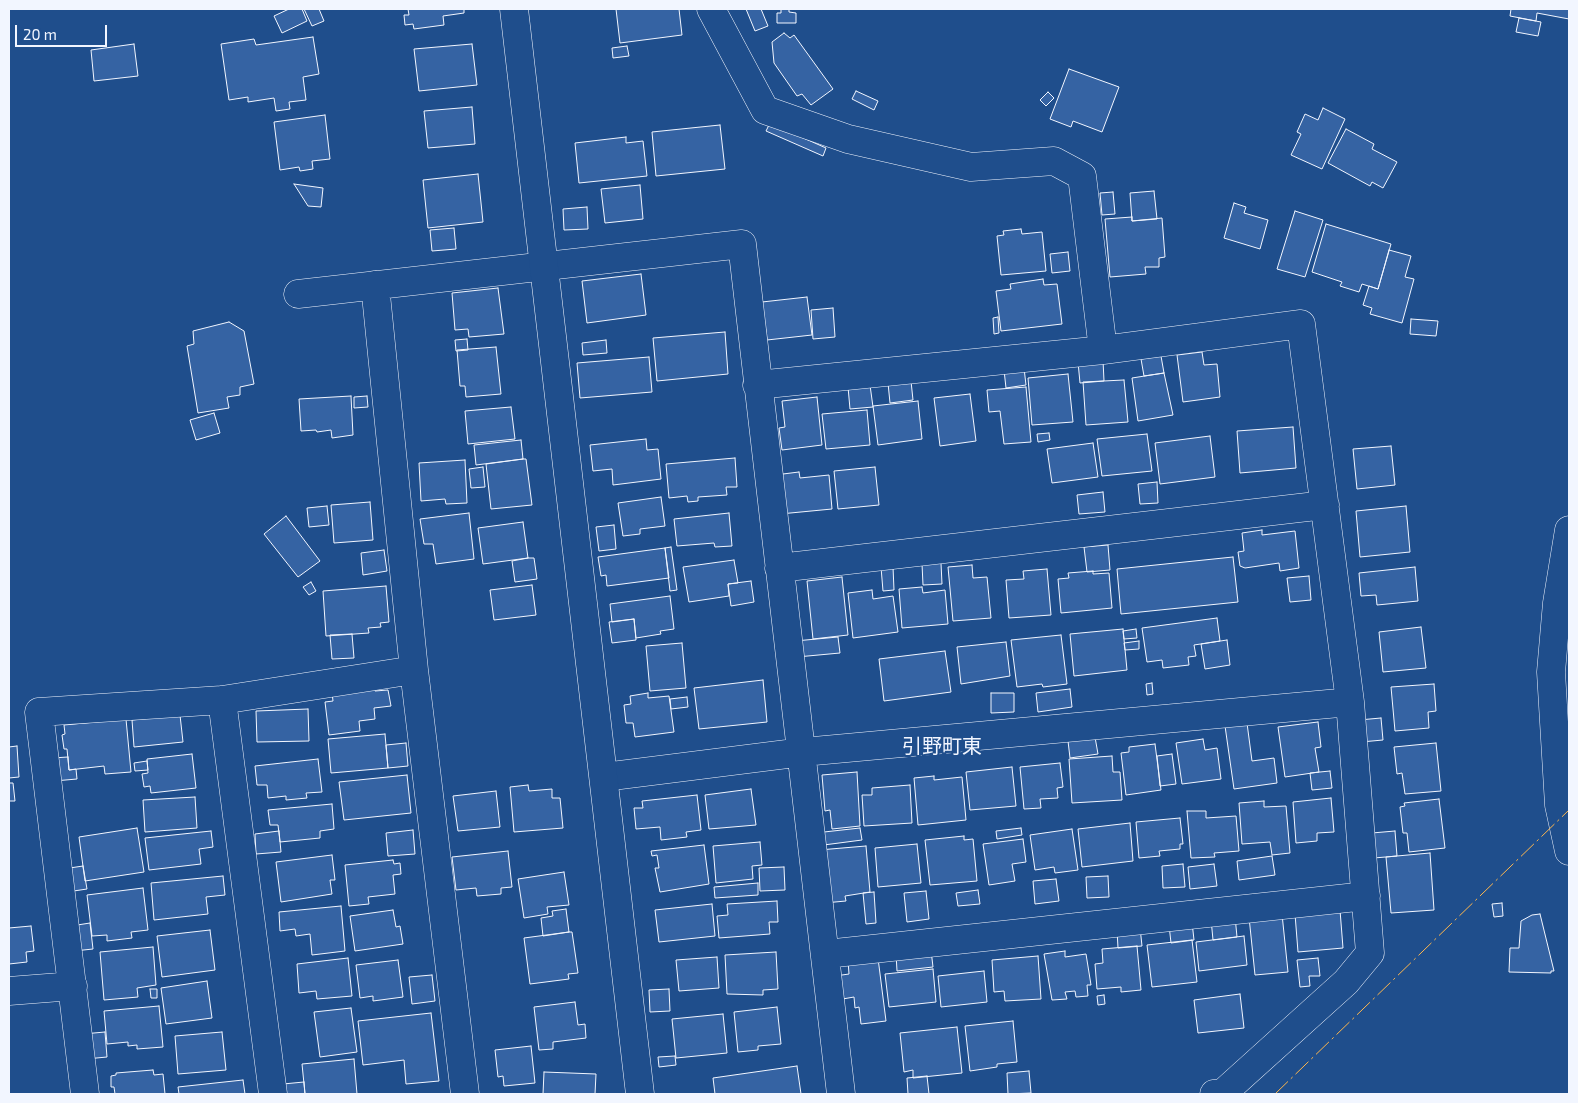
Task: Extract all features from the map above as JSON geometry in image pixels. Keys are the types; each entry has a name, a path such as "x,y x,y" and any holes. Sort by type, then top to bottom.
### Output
{"street":[{"path":"514,9 640,1094"},
{"path":"711,9 765,110 848,139 971,167 1054,161 1082,176 1104,350"},
{"path":"298,294 742,244 757,385 803,752 841,1094"},
{"path":"374,285 414,670 465,1094"},
{"path":"757,385 1104,350 1301,324 1350,702 1370,953 1346,982 1238,1080 1223,1093 1214,1094"},
{"path":"779,568 1325,505"},
{"path":"1569,530 1557,603 1551,672 1559,805 1569,851"},
{"path":"85,1094 39,712 222,700 414,670"},
{"path":"222,700 273,1094"},
{"path":"604,777 803,752 1350,702"},
{"path":"826,954 1366,896"},
{"path":"9,991 73,986"}],"building":[{"path":"289,9 302,9 307,21 282,33 274,16"},
{"path":"304,9 319,9 324,21 312,26"},
{"path":"408,9 464,9 464,13 443,16 444,25 414,29 413,24 405,25 404,15 409,15"},
{"path":"616,9 679,9 682,35 620,43"},
{"path":"746,9 761,9 768,26 755,31"},
{"path":"781,9 789,9 789,12 796,13 796,23 777,23 777,13 781,13"},
{"path":"1511,9 1569,9 1569,19 1537,13 1536,21 1510,16"},
{"path":"1519,18 1541,22 1538,36 1516,32"},
{"path":"784,33 790,38 794,35 833,89 811,105 802,94 797,96 774,63 772,42"},
{"path":"313,37 319,74 303,77 306,100 289,102 290,109 276,111 274,98 248,102 248,97 229,100 221,44 254,39 256,45"},
{"path":"134,44 138,76 94,81 91,50"},
{"path":"472,44 477,85 419,91 414,49"},
{"path":"627,46 629,56 613,58 612,48"},
{"path":"1069,69 1119,87 1102,132 1073,121 1071,127 1050,119"},
{"path":"856,91 878,101 874,110 852,99"},
{"path":"1048,92 1054,98 1046,106 1040,100"},
{"path":"472,107 475,144 428,148 424,111"},
{"path":"1323,108 1345,119 1322,169 1291,155 1301,134 1297,132 1305,114 1318,120"},
{"path":"325,115 330,159 312,161 313,169 300,171 299,167 280,170 274,122"},
{"path":"770,123 826,148 823,156 766,131"},
{"path":"720,125 725,169 656,176 652,132"},
{"path":"1346,129 1374,144 1372,149 1397,162 1383,188 1372,182 1370,186 1328,163"},
{"path":"626,137 626,143 643,141 647,176 579,183 575,143"},
{"path":"478,174 483,222 428,228 423,180"},
{"path":"294,184 323,188 321,207 308,206"},
{"path":"640,185 643,219 605,223 601,189"},
{"path":"1154,191 1157,219 1132,221 1130,193"},
{"path":"1113,192 1115,214 1102,215 1100,193"},
{"path":"1234,203 1246,207 1244,213 1268,220 1260,249 1224,238"},
{"path":"587,207 588,229 564,230 563,209"},
{"path":"1295,211 1323,220 1305,277 1277,269"},
{"path":"1132,217 1132,221 1162,218 1165,257 1159,258 1159,267 1145,267 1146,274 1110,277 1105,219"},
{"path":"1326,224 1391,244 1378,289 1362,284 1359,292 1340,286 1342,282 1312,272"},
{"path":"454,228 456,249 432,251 430,230"},
{"path":"1021,229 1022,234 1042,232 1046,271 1001,275 997,236 1004,235 1003,231"},
{"path":"1389,250 1411,256 1405,277 1414,279 1402,323 1370,314 1372,308 1363,305 1369,286 1378,289"},
{"path":"1068,252 1070,271 1052,273 1050,254"},
{"path":"641,274 646,315 587,323 582,281"},
{"path":"1043,279 1044,285 1057,284 1062,324 1001,331 996,291 1011,289 1010,284"},
{"path":"498,288 504,334 469,337 468,329 455,330 452,293"},
{"path":"807,297 812,335 767,340 762,302"},
{"path":"833,308 835,337 813,339 811,310"},
{"path":"998,317 999,333 994,334 993,318"},
{"path":"1411,319 1438,321 1436,336 1410,334"},
{"path":"229,322 244,331 254,384 240,387 240,395 227,397 229,408 198,413 187,346 194,344 193,331"},
{"path":"725,332 728,374 657,381 653,338"},
{"path":"467,339 468,350 456,351 455,340"},
{"path":"606,340 607,353 583,355 582,343"},
{"path":"496,347 501,394 466,397 465,386 460,386 457,350"},
{"path":"1202,352 1204,365 1217,364 1220,397 1183,402 1177,355"},
{"path":"1161,356 1164,373 1144,376 1141,359"},
{"path":"649,357 652,392 580,398 577,363"},
{"path":"1103,360 1104,381 1080,383 1078,362"},
{"path":"1024,368 1026,385 1006,388 1004,370"},
{"path":"1164,373 1173,415 1138,421 1132,378"},
{"path":"1068,374 1073,422 1032,425 1028,378"},
{"path":"1124,380 1128,422 1086,425 1083,382"},
{"path":"911,381 913,400 890,403 888,383"},
{"path":"870,385 873,407 850,409 848,387"},
{"path":"1026,387 1031,442 1004,444 1000,411 989,412 987,390"},
{"path":"970,394 976,441 940,446 934,398"},
{"path":"351,396 353,435 332,438 331,430 317,432 316,430 301,431 299,399"},
{"path":"367,396 368,407 354,408 354,397"},
{"path":"817,397 822,445 782,450 779,428 785,427 782,401"},
{"path":"918,401 922,439 878,445 873,406"},
{"path":"511,407 515,439 468,444 465,411"},
{"path":"867,410 870,445 826,449 822,414"},
{"path":"214,413 220,433 196,440 190,420"},
{"path":"1293,427 1296,468 1240,473 1237,431"},
{"path":"1049,433 1050,440 1038,442 1037,434"},
{"path":"1147,434 1152,471 1102,476 1097,439"},
{"path":"1210,436 1215,477 1160,484 1155,443"},
{"path":"646,439 647,450 658,449 661,479 613,485 612,469 593,471 590,445"},
{"path":"521,440 523,459 476,465 474,445"},
{"path":"1093,443 1098,477 1052,483 1047,449"},
{"path":"1391,446 1395,485 1357,489 1353,449"},
{"path":"735,458 737,487 726,487 727,495 698,497 698,501 688,502 687,496 669,498 666,464"},
{"path":"526,459 532,505 491,509 486,464"},
{"path":"465,460 467,503 446,504 445,499 421,501 419,463"},
{"path":"483,467 485,487 471,488 469,469"},
{"path":"875,467 879,505 838,509 834,471"},
{"path":"799,472 800,478 829,475 832,509 780,514 775,475"},
{"path":"1157,482 1158,503 1140,504 1138,484"},
{"path":"1103,492 1105,512 1079,514 1077,495"},
{"path":"661,497 665,526 640,529 640,534 623,536 618,503"},
{"path":"370,502 373,540 334,543 331,505"},
{"path":"327,506 329,525 309,527 307,508"},
{"path":"1406,506 1410,552 1360,557 1356,511"},
{"path":"469,513 474,559 436,564 433,544 424,544 420,519"},
{"path":"729,513 732,546 715,547 714,543 677,546 674,519"},
{"path":"286,516 320,561 298,577 264,534"},
{"path":"523,522 528,558 483,564 478,528"},
{"path":"614,525 616,549 599,551 596,527"},
{"path":"1262,530 1262,535 1295,531 1299,568 1280,571 1279,563 1245,568 1240,566 1238,552 1244,551 1242,533"},
{"path":"1108,545 1110,570 1087,572 1084,547"},
{"path":"671,547 677,590 670,591 665,548"},
{"path":"665,548 669,578 607,586 606,575 601,576 598,557"},
{"path":"384,550 387,571 363,575 361,553"},
{"path":"1233,557 1238,602 1121,614 1117,569"},
{"path":"534,558 537,579 515,582 512,561"},
{"path":"734,560 738,583 728,584 729,596 689,602 683,567"},
{"path":"941,563 942,584 923,585 922,564"},
{"path":"972,565 973,578 987,577 991,618 953,621 948,567"},
{"path":"881,567 893,567 894,590 883,591"},
{"path":"1415,567 1418,601 1377,605 1376,595 1361,596 1359,573"},
{"path":"1047,569 1051,615 1009,618 1006,580 1024,579 1023,571"},
{"path":"1093,571 1093,574 1109,573 1112,608 1061,613 1058,579 1069,578 1068,573"},
{"path":"1309,576 1311,600 1290,602 1287,578"},
{"path":"842,577 848,635 813,639 807,581"},
{"path":"751,581 754,602 731,606 728,584"},
{"path":"311,582 316,591 309,595 303,587"},
{"path":"532,585 536,615 494,620 490,590"},
{"path":"386,586 389,622 380,623 381,627 368,628 369,633 326,636 323,591"},
{"path":"922,587 923,593 945,590 948,624 902,628 899,589"},
{"path":"872,590 873,599 893,596 898,632 853,638 848,593"},
{"path":"670,596 674,629 660,631 661,634 636,638 634,619 612,622 610,604"},
{"path":"1217,618 1220,641 1194,645 1196,656 1188,657 1189,665 1163,668 1162,660 1147,662 1142,628"},
{"path":"634,619 636,640 612,643 609,622"},
{"path":"1421,627 1426,668 1383,672 1379,632"},
{"path":"1123,629 1127,670 1074,676 1070,634"},
{"path":"1136,629 1137,638 1124,639 1123,631"},
{"path":"352,634 354,658 332,659 330,635"},
{"path":"1061,635 1067,684 1043,687 1042,684 1017,687 1011,640"},
{"path":"838,637 840,653 797,657 795,641"},
{"path":"1227,640 1230,665 1205,669 1201,644"},
{"path":"1139,641 1139,649 1125,650 1124,643"},
{"path":"1006,642 1010,676 961,684 957,647"},
{"path":"682,643 686,688 650,691 646,646"},
{"path":"945,651 951,692 884,701 879,659"},
{"path":"763,680 767,722 699,729 694,688"},
{"path":"1152,683 1153,694 1147,695 1146,684"},
{"path":"1434,684 1436,711 1428,712 1429,728 1395,731 1391,687"},
{"path":"375,688 375,691 388,690 391,706 374,708 375,719 359,721 360,731 329,735 325,702 333,701 332,693"},
{"path":"1070,689 1072,707 1038,712 1036,693"},
{"path":"648,693 648,698 669,696 674,732 635,737 633,723 626,723 624,705 631,704 630,696"},
{"path":"991,693 1014,693 1014,712 991,713"},
{"path":"687,697 688,707 671,709 670,699"},
{"path":"308,709 309,741 257,742 256,711"},
{"path":"180,715 183,742 134,747 132,720"},
{"path":"1381,718 1383,740 1361,742 1359,720"},
{"path":"126,719 131,772 105,774 104,766 69,770 67,749 64,749 62,735 65,734 64,725"},
{"path":"1318,722 1321,747 1315,748 1319,772 1285,777 1278,727"},
{"path":"1247,723 1252,761 1274,758 1277,783 1234,789 1225,726"},
{"path":"385,734 388,768 331,773 328,739"},
{"path":"1095,737 1098,754 1070,758 1068,741"},
{"path":"1203,739 1205,750 1217,748 1221,779 1182,784 1176,743"},
{"path":"406,743 408,766 388,768 386,745"},
{"path":"1436,743 1441,791 1405,794 1402,773 1397,774 1394,747"},
{"path":"1155,744 1161,790 1126,795 1121,753 1129,752 1129,747"},
{"path":"17,746 19,777 9,778 9,747"},
{"path":"192,754 196,788 151,793 150,786 144,787 142,774 148,773 147,759"},
{"path":"1172,754 1176,784 1160,786 1157,756"},
{"path":"1112,756 1113,772 1120,772 1122,800 1072,803 1069,759"},
{"path":"68,757 69,770 76,769 77,779 54,781 52,758"},
{"path":"318,759 322,792 306,793 307,798 286,800 286,796 268,798 267,785 257,785 255,766"},
{"path":"147,761 148,770 135,771 134,763"},
{"path":"1060,763 1063,787 1057,788 1058,798 1040,799 1041,808 1024,809 1020,767"},
{"path":"1012,767 1016,806 970,810 966,772"},
{"path":"1330,771 1332,788 1312,790 1310,773"},
{"path":"857,772 860,826 832,829 830,810 825,811 822,775"},
{"path":"407,775 411,813 344,820 339,782"},
{"path":"934,776 934,780 962,777 966,820 918,825 914,778"},
{"path":"9,783 13,783 15,801 9,801"},
{"path":"528,785 529,791 552,789 552,798 560,798 563,828 514,832 510,787"},
{"path":"910,785 912,823 864,826 862,795 872,795 872,788"},
{"path":"751,789 756,825 709,829 705,795"},
{"path":"496,791 500,827 458,831 453,796"},
{"path":"697,795 701,830 686,832 687,837 661,840 660,827 636,829 634,808 643,808 642,801"},
{"path":"195,797 197,828 145,832 143,800"},
{"path":"1331,798 1334,832 1317,833 1317,841 1296,843 1293,802"},
{"path":"1439,799 1445,848 1409,852 1407,833 1403,833 1400,807 1405,806 1404,803"},
{"path":"1264,801 1264,807 1286,806 1290,853 1272,855 1270,842 1242,844 1239,803"},
{"path":"332,804 334,829 320,831 320,838 280,842 278,825 270,825 268,810"},
{"path":"1187,811 1206,811 1206,818 1236,816 1239,851 1214,853 1215,857 1191,858"},
{"path":"1180,818 1183,844 1180,844 1180,849 1159,851 1160,856 1139,858 1136,822"},
{"path":"1130,823 1133,861 1082,867 1078,829"},
{"path":"137,828 144,872 85,881 79,837"},
{"path":"860,828 862,840 816,846 815,833"},
{"path":"1021,828 1022,835 997,839 996,831"},
{"path":"1072,829 1078,870 1055,873 1054,867 1035,870 1030,835"},
{"path":"413,830 415,854 388,856 386,833"},
{"path":"211,831 213,847 199,849 201,864 149,870 145,838"},
{"path":"279,831 281,852 256,854 255,834"},
{"path":"1395,831 1397,856 1374,858 1372,833"},
{"path":"964,836 964,840 973,839 977,881 930,885 925,840"},
{"path":"1023,839 1026,862 1012,864 1015,881 989,885 983,844"},
{"path":"760,842 762,865 752,866 753,879 716,883 713,846"},
{"path":"917,844 921,883 878,887 875,848"},
{"path":"704,845 709,884 660,892 655,868 659,868 657,855 652,856 651,851"},
{"path":"866,846 870,892 845,896 846,901 824,903 819,850"},
{"path":"508,851 512,887 501,888 501,894 477,896 476,888 456,890 452,857"},
{"path":"1430,853 1434,910 1391,913 1386,857"},
{"path":"332,855 335,880 330,880 332,894 281,902 276,862"},
{"path":"1272,856 1275,875 1239,880 1237,861"},
{"path":"393,860 394,864 400,863 401,874 393,875 395,894 368,897 369,904 349,906 345,865"},
{"path":"1183,864 1185,887 1163,888 1162,866"},
{"path":"1214,864 1217,886 1190,889 1188,867"},
{"path":"83,866 87,889 67,892 63,869"},
{"path":"784,867 785,890 760,891 759,868"},
{"path":"564,872 569,905 547,907 548,914 524,918 518,879"},
{"path":"223,876 225,895 206,897 208,914 154,920 151,883"},
{"path":"1108,876 1109,897 1087,898 1086,877"},
{"path":"1056,879 1059,901 1035,904 1033,881"},
{"path":"758,883 758,895 715,898 714,887"},
{"path":"143,888 148,930 131,932 132,938 107,941 107,935 92,936 87,895"},
{"path":"978,890 980,904 958,906 956,893"},
{"path":"926,891 929,919 907,922 904,893"},
{"path":"874,892 876,923 866,924 863,893"},
{"path":"777,901 778,922 769,922 770,934 719,938 717,916 728,915 727,904"},
{"path":"1502,903 1503,916 1494,917 1492,904"},
{"path":"712,904 715,936 659,942 655,910"},
{"path":"341,906 345,951 312,955 310,934 296,936 295,929 280,931 279,912"},
{"path":"566,909 569,932 543,936 541,918 553,916 552,911"},
{"path":"393,910 396,927 400,926 403,944 355,951 350,916"},
{"path":"1340,910 1343,948 1298,952 1295,914"},
{"path":"1282,914 1288,972 1255,975 1249,917"},
{"path":"1540,914 1554,971 1551,971 1551,973 1509,972 1510,948 1519,948 1521,921 1532,915"},
{"path":"1235,916 1237,937 1213,940 1211,919"},
{"path":"1192,922 1194,940 1171,943 1169,925"},
{"path":"90,923 93,949 74,951 71,926"},
{"path":"31,926 34,951 26,952 27,962 9,964 9,928"},
{"path":"1140,927 1142,946 1118,948 1117,930"},
{"path":"210,930 215,970 162,977 157,936"},
{"path":"572,932 578,973 568,974 569,979 530,984 524,938"},
{"path":"1244,936 1247,965 1199,971 1196,942"},
{"path":"1192,940 1197,982 1152,987 1147,945"},
{"path":"1137,946 1141,990 1121,992 1121,987 1097,989 1095,964 1103,963 1102,949"},
{"path":"153,947 156,985 137,988 138,997 104,1000 100,952"},
{"path":"931,950 933,967 897,971 896,954"},
{"path":"1065,951 1065,957 1086,954 1091,985 1087,985 1088,996 1076,997 1075,991 1065,992 1067,999 1052,1000 1044,954"},
{"path":"776,952 778,989 763,990 763,995 727,994 725,955"},
{"path":"1038,956 1041,999 1005,1001 1004,991 994,992 992,960"},
{"path":"717,957 719,988 679,991 676,960"},
{"path":"348,958 352,996 317,999 316,991 299,993 297,964"},
{"path":"878,958 886,1021 861,1024 859,1007 855,1008 854,997 837,1000 835,976 849,974 848,961"},
{"path":"1318,958 1320,976 1309,976 1310,986 1300,987 1297,960"},
{"path":"398,960 403,997 373,1001 373,996 360,998 356,965"},
{"path":"933,969 936,1002 889,1007 885,974"},
{"path":"984,971 987,1002 941,1007 938,976"},
{"path":"432,975 435,1001 412,1004 409,977"},
{"path":"207,981 212,1018 166,1024 161,988"},
{"path":"150,989 157,989 157,998 151,998"},
{"path":"669,989 670,1011 650,1012 649,990"},
{"path":"1240,994 1244,1028 1198,1033 1194,1000"},
{"path":"1104,995 1105,1004 1098,1005 1097,996"},
{"path":"575,1002 578,1025 585,1024 586,1038 553,1042 553,1049 539,1050 534,1007"},
{"path":"159,1006 163,1047 137,1049 137,1045 128,1046 128,1042 107,1044 104,1011"},
{"path":"777,1007 781,1044 758,1046 758,1050 738,1052 734,1012"},
{"path":"351,1008 357,1052 320,1057 314,1012"},
{"path":"431,1013 439,1081 406,1084 404,1060 363,1065 358,1021"},
{"path":"723,1014 727,1053 676,1058 672,1019"},
{"path":"1013,1021 1017,1062 997,1064 997,1067 970,1071 965,1026"},
{"path":"957,1027 962,1073 913,1078 913,1070 904,1072 900,1033"},
{"path":"105,1032 107,1057 86,1059 83,1034"},
{"path":"222,1032 226,1070 178,1074 175,1036"},
{"path":"531,1046 535,1083 504,1086 503,1076 498,1077 495,1050"},
{"path":"675,1056 676,1065 659,1067 658,1057"},
{"path":"354,1059 357,1094 305,1094 302,1064"},
{"path":"797,1066 801,1094 715,1094 713,1078"},
{"path":"153,1070 154,1075 163,1074 165,1094 115,1094 114,1087 111,1087 111,1076 116,1075 116,1073"},
{"path":"1029,1071 1031,1093 1008,1094 1007,1073"},
{"path":"544,1072 596,1074 595,1094 543,1094"},
{"path":"927,1076 929,1094 908,1094 907,1078"},
{"path":"243,1080 245,1094 179,1094 178,1087"},
{"path":"304,1082 305,1094 284,1094 283,1084"}],"power":[{"path":"1275,1094 1569,810"}],"district":[{"name":"引野町東","path":"942,746"}]}
